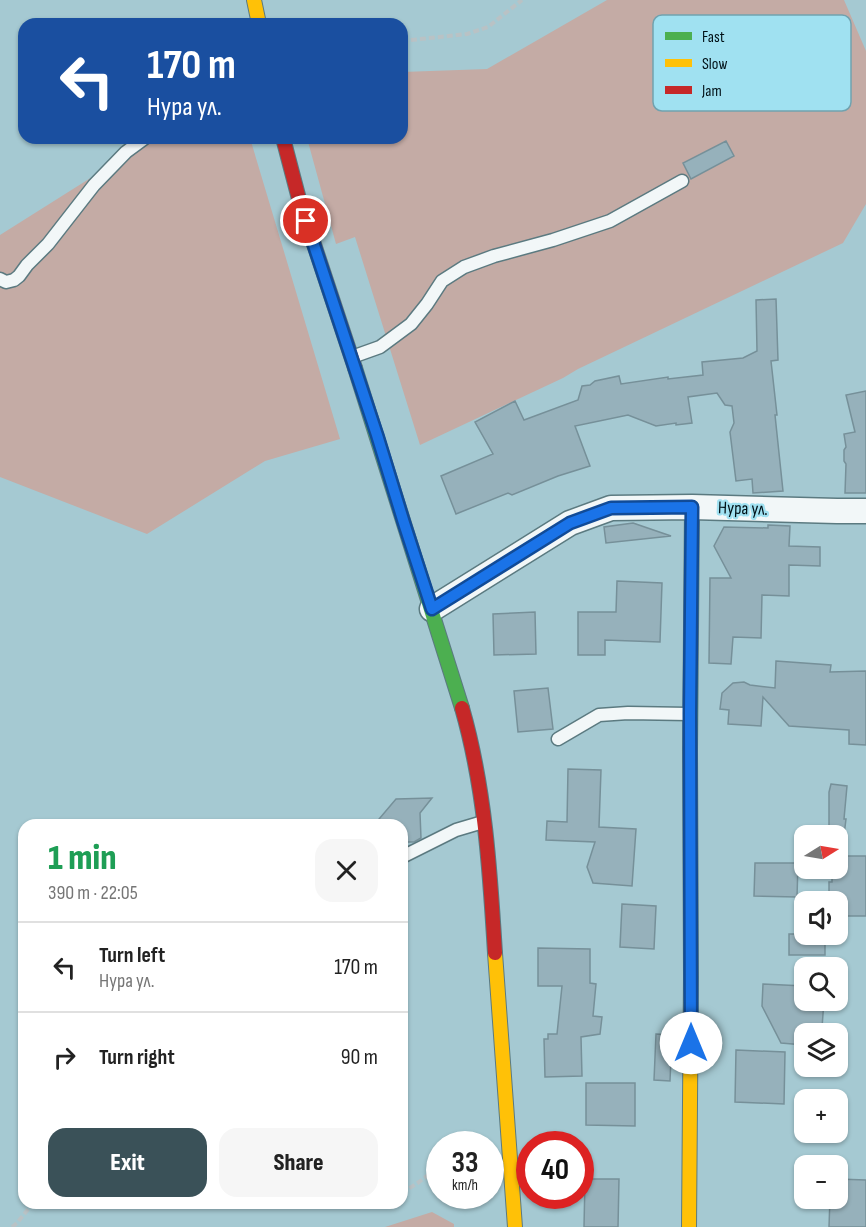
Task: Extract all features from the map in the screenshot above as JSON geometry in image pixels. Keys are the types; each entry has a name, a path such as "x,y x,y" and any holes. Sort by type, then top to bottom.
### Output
{"street":[{"path":"254,0 258,18"},
{"path":"285,144 299,199 432,609 464,716 481,793 489,859 515,1227"},
{"path":"689,1227 692,507"},
{"name":"Нура ул.","path":"432,609 570,523 611,508 692,507 866,511"}],"lane":[{"path":"0,279 6,282 19,276 48,244 94,185 137,144"},
{"path":"351,357 380,347 411,324 442,280 464,267 610,221 682,181"},
{"path":"558,739 599,715 690,714"},
{"path":"408,854 456,830 484,821"}],"path":[{"path":"408,40 467,34 488,27 522,0"},
{"path":"408,1189 426,1177"},
{"path":"12,1227 28,1209"}],"shaded area":[{"path":"607,0 844,0 850,15 653,15 653,111 851,111 851,16 866,51 866,204 843,243 420,445 355,237 336,244 309,144 408,144 408,72 487,69"},
{"path":"144,144 252,144 340,439 265,461 147,534 0,477 0,235"},
{"path":"432,1212 454,1224 454,1227 385,1227"}],"building":[{"path":"726,141 734,156 691,179 683,163"},
{"path":"776,299 778,360 771,361 783,491 753,493 752,479 736,481 730,432 734,423 732,406 725,405 717,393 688,397 692,423 656,426 628,415 575,426 590,466 512,495 508,493 456,514 441,476 493,454 475,422 515,401 524,420 578,400 582,386 619,376 621,384 668,377 668,379 703,375 702,362 743,358 757,351 756,300"},
{"path":"866,391 866,493 845,493 844,434 855,432 846,395"},
{"path":"633,523 671,536 606,543 604,527"},
{"path":"768,525 790,526 789,546 820,547 820,566 789,565 789,596 762,595 761,638 733,637 731,664 709,663 710,578 731,578 714,546 724,527 768,528"},
{"path":"617,581 662,583 660,642 605,640 605,655 578,655 578,612 616,612"},
{"path":"535,612 536,654 494,655 493,614"},
{"path":"776,661 831,665 830,672 866,671 866,745 849,744 849,730 789,726 763,697 761,726 728,724 729,710 720,709 722,693 733,683 744,682 750,685 775,688"},
{"path":"548,688 553,729 518,732 514,691"},
{"path":"568,769 601,770 599,827 636,829 632,886 593,883 587,867 595,842 546,840 547,821 567,822"},
{"path":"831,784 847,786 845,825 829,825"},
{"path":"432,798 420,813 421,838 414,842 408,842 408,819 379,819 396,799"},
{"path":"848,856 866,856 866,916 848,916 848,891 829,891 829,882 832,882 832,879 848,879"},
{"path":"755,863 794,863 794,879 798,879 797,891 794,891 794,897 754,896"},
{"path":"622,904 656,906 654,949 620,947"},
{"path":"789,934 794,934 794,945 825,945 825,955 789,955"},
{"path":"538,948 590,949 590,983 596,984 593,1016 602,1017 600,1034 581,1037 582,1076 545,1077 544,1039 548,1039 548,1034 557,1034 562,986 538,986"},
{"path":"763,984 794,986 794,1011 823,1011 822,1023 794,1023 794,1044 781,1043 762,1006"},
{"path":"656,1034 672,1035 670,1081 654,1080"},
{"path":"736,1050 785,1052 784,1104 735,1102"},
{"path":"586,1083 635,1083 635,1126 586,1125"},
{"path":"594,1179 619,1179 618,1227 584,1227 584,1209 594,1209"},
{"path":"848,1179 866,1180 866,1227 829,1227 830,1209 848,1209"}],"traffic: fast":[{"path":"355,368 462,708"},
{"path":"690,751 692,507"}],"traffic: slow":[{"path":"254,0 258,18"},
{"path":"689,1227 690,751"},
{"path":"495,953 515,1227"}],"traffic: jam":[{"path":"285,144 299,199 355,368"},
{"path":"462,708 481,799 495,953"}],"route":[{"path":"306,221 432,609 570,523 611,508 692,507 691,1043"}]}
